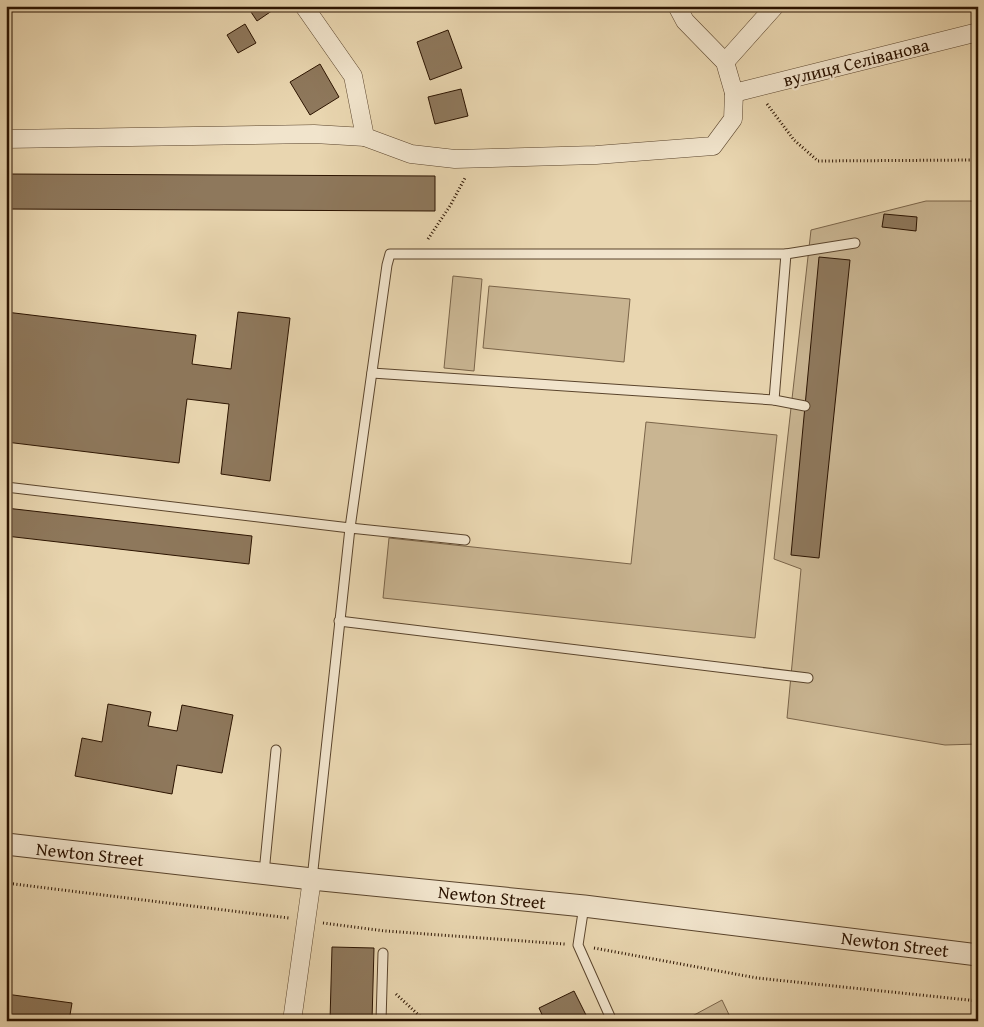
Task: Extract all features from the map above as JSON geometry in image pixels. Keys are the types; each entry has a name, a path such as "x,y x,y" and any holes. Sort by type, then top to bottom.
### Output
{"street":[{"path":"304,6 353,76 365,136"},
{"path":"6,139 314,134 365,136 411,154 468,158 596,155 713,146 733,119 734,93 725,62 686,21 677,6"},
{"path":"725,62 775,6"},
{"name":"вулиця Селіванова","path":"734,93 978,32"},
{"name":"Newton Street","path":"6,844 312,879 584,906 978,954"},
{"path":"292,1021 312,879"}],"lane":[{"path":"312,879 350,528 390,254 786,254 855,244"},
{"path":"774,400 786,254"},
{"path":"372,373 774,400 805,406"},
{"path":"6,487 465,540"},
{"path":"339,621 808,678"},
{"path":"264,873 276,750"},
{"path":"584,906 578,945 612,1021"},
{"path":"381,1021 383,953"}],"path":[{"path":"734,93 768,104 794,140 818,161 978,160"},
{"path":"418,254 450,206 468,172 468,158"},
{"path":"6,883 101,893 384,931 578,945 758,978 978,1001"},
{"path":"382,980 425,1021"}],"shaded area":[{"path":"926,201 978,201 978,744 945,745 787,718 801,569 774,559 811,230"},
{"path":"453,276 482,279 474,371 444,368"},
{"path":"489,286 630,299 624,362 483,348"},
{"path":"646,422 777,435 755,638 383,598 389,538 631,564"},
{"path":"722,1000 732,1021 683,1021"}],"building":[{"path":"247,6 279,6 257,21"},
{"path":"245,24 256,43 238,53 227,35"},
{"path":"448,30 462,68 430,80 417,42"},
{"path":"320,64 339,97 310,115 290,82"},
{"path":"461,89 468,116 435,124 428,97"},
{"path":"6,174 435,176 435,211 6,209"},
{"path":"884,214 917,217 916,231 882,227"},
{"path":"819,257 850,260 819,558 791,555"},
{"path":"6,312 196,335 192,364 231,369 238,312 290,318 270,481 221,474 229,404 187,399 179,463 6,442"},
{"path":"6,508 252,536 249,564 6,536"},
{"path":"108,704 151,712 148,726 177,731 182,705 233,715 222,773 177,765 172,794 75,776 82,738 102,742"},
{"path":"332,947 374,948 372,1021 330,1021"},
{"path":"574,991 589,1021 545,1021 539,1008"},
{"path":"6,994 72,1003 69,1021 6,1021"}]}
